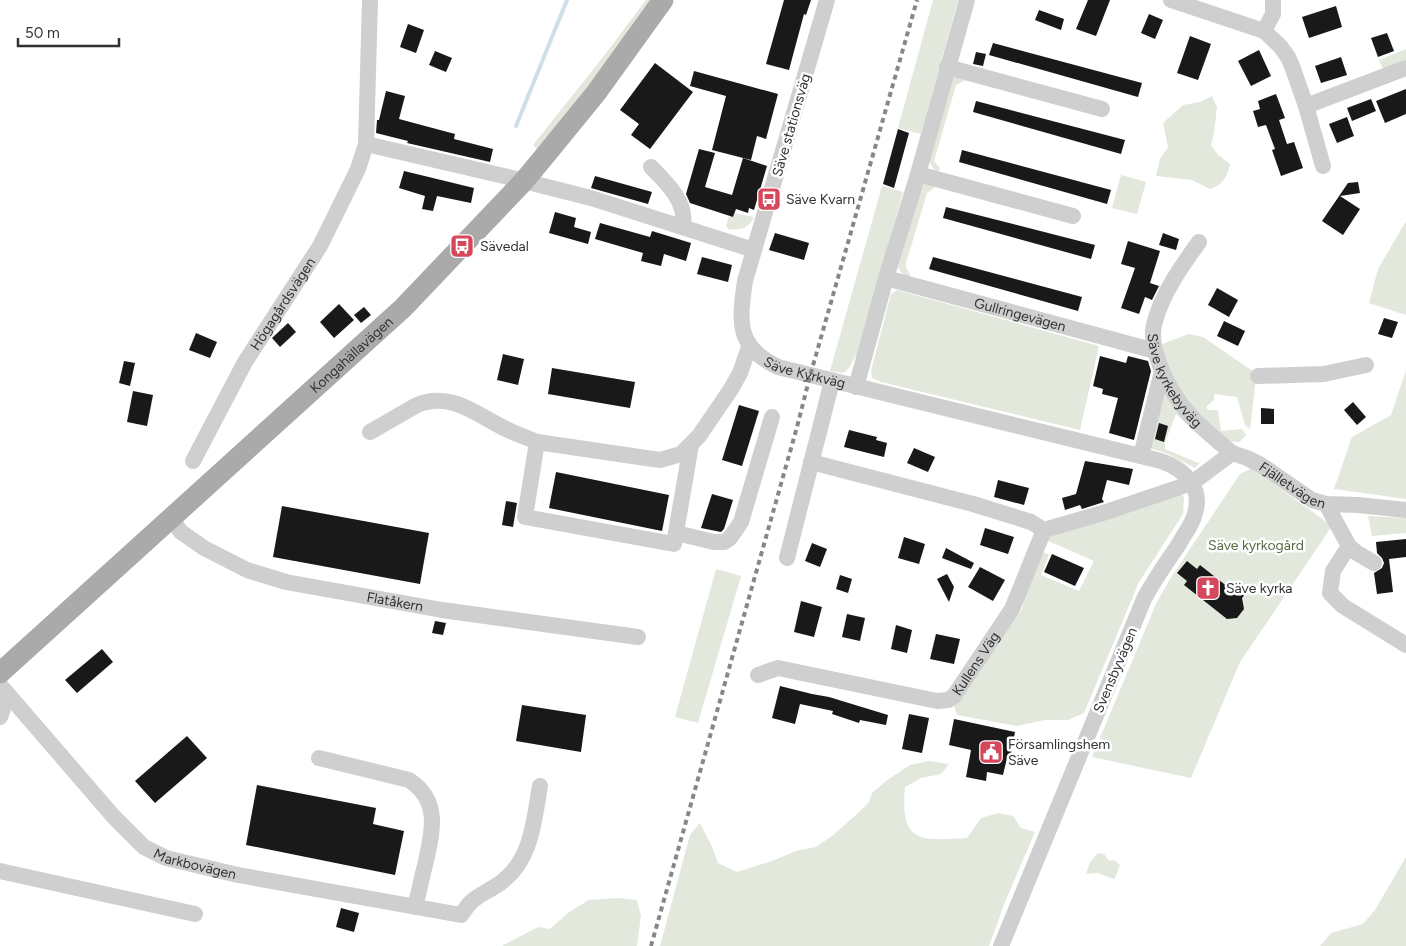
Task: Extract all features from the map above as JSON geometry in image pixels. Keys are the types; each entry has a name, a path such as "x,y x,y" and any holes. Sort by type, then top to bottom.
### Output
{"main road":[{"name":"Kongahällavägen","path":"0,673 403,308 523,182 584,108 663,0"}],"street":[{"name":"Högagårdsvägen","path":"193,461 245,362 302,275 332,224 358,168 366,144 370,0"},
{"name":"Säve stationsväg","path":"754,250 827,0"},
{"path":"856,387 967,0"},
{"path":"1171,0 1264,31 1280,46 1288,57 1306,106 1323,166"},
{"path":"1264,31 1273,14 1273,0"},
{"path":"947,67 1102,109"},
{"path":"1306,106 1406,68"},
{"path":"366,144 591,198 754,250"},
{"path":"651,167 678,198 685,217 683,226"},
{"path":"918,174 1074,216"},
{"name":"Säve kyrkebyväg","path":"1199,242 1180,268 1165,297 1154,326 1155,351 1173,395 1201,428 1232,453"},
{"name":"Säve Kyrkväg","path":"754,250 745,281 742,314 744,331 749,347 763,359 778,367 1161,461 1184,472 1192,483"},
{"name":"Gullringevägen","path":"886,278 1155,351"},
{"path":"370,432 417,405 424,402 444,400 462,405 504,428 537,442 660,460 681,454 699,436 740,373 749,347"},
{"path":"1258,376 1324,374 1366,365"},
{"path":"1141,456 1162,371"},
{"path":"787,558 832,381"},
{"path":"676,533 714,542 724,542 730,538 741,522 772,417"},
{"path":"537,442 525,516 674,544 690,445"},
{"path":"811,462 973,504 1031,522 1044,530 1106,512 1192,483 1232,453"},
{"name":"Fjälletvägen","path":"1232,453 1261,465 1312,500 1326,504 1406,510"},
{"name":"Svensbyvägen","path":"1000,946 1144,600 1196,513 1196,494 1192,483"},
{"path":"1326,504 1349,546 1374,563"},
{"name":"Flatåkern","path":"171,518 181,532 204,548 247,570 286,582 442,610 638,636"},
{"name":"Kullens Väg","path":"758,675 778,668 938,701 948,700 957,692 1012,609 1044,530"},
{"path":"1349,546 1333,571 1330,593 1343,606 1406,645"},
{"path":"0,716 4,690"},
{"name":"Markbovägen","path":"4,690 113,816 144,847 166,858 238,875 415,907 461,915 471,902 505,880 518,866 526,851 540,786"},
{"path":"319,758 409,780 418,786 428,800 432,831 415,907"},
{"path":"0,871 195,914"}],"green space":[{"path":"646,0 655,0 538,150 533,145"},
{"path":"933,0 958,0 921,134 898,128"},
{"path":"1406,49 1406,60 1383,69 1379,60"},
{"path":"967,76 964,81 956,85 934,161 940,168 939,171 935,171 929,161 952,77"},
{"path":"1212,96 1217,107 1211,145 1218,155 1230,164 1224,180 1210,189 1192,180 1156,176 1160,159 1168,147 1163,123 1183,105 1200,102"},
{"path":"1121,175 1146,182 1137,214 1112,208"},
{"path":"931,181 935,187 927,193 906,263 910,277 904,277 898,267 920,190 922,185"},
{"path":"882,186 903,192 859,352 843,373 830,371"},
{"path":"735,213 754,217 750,224 743,228 736,230 728,229 726,226 729,216 734,217"},
{"path":"1406,221 1406,315 1369,303 1378,269"},
{"path":"897,290 1099,346 1080,430 881,382 872,378 871,371 891,294"},
{"path":"1189,334 1203,337 1254,372 1256,378 1250,429 1245,425 1237,397 1214,394 1214,400 1206,407 1208,410 1218,410 1221,431 1242,429 1246,435 1239,442 1226,441 1211,432 1166,373 1162,344"},
{"path":"1406,371 1406,499 1334,489 1352,437 1391,415"},
{"path":"1161,387 1196,433 1176,414 1165,442 1165,449 1198,463 1201,461 1195,468 1166,453 1149,448"},
{"name":"Säve kyrkogård","path":"1252,468 1332,526 1240,662 1191,778 1092,757 1156,604 1170,579 1240,474"},
{"path":"1180,492 1184,497 1183,514 1139,582 1084,713 1068,720 1044,720 1017,726 957,715 954,706 1022,609 1025,594 1041,551 1049,555 1041,575 1079,591 1094,561 1048,541 1049,534"},
{"path":"1368,516 1406,518 1406,533 1372,536"},
{"path":"716,569 741,576 698,723 675,717"},
{"path":"929,761 949,764 941,774 921,778 905,787 904,805 906,819 910,829 916,835 936,839 967,838 981,818 998,813 1013,816 1021,828 1035,832 1005,902 989,946 660,946 690,835 700,823 718,863 737,872 796,851 816,847 856,815 869,802 872,793 886,781 910,765"},
{"path":"1098,853 1104,854 1109,861 1114,860 1120,865 1114,879 1098,873 1086,874 1090,862"},
{"path":"1406,857 1406,946 1320,946 1331,933 1363,924 1375,910"},
{"path":"619,898 637,900 641,916 637,946 502,946 538,927 550,929 569,912 589,900"}],"building":[{"path":"784,0 811,0 806,15 804,14 789,70 766,64"},
{"path":"1088,0 1110,0 1096,36 1076,29"},
{"path":"1336,6 1342,27 1309,38 1302,17"},
{"path":"1039,10 1064,19 1061,30 1035,20"},
{"path":"1149,14 1163,20 1155,39 1141,33"},
{"path":"408,24 424,30 416,53 400,47"},
{"path":"1387,33 1394,51 1378,57 1371,38"},
{"path":"1190,36 1211,44 1198,80 1177,73"},
{"path":"993,43 1142,83 1138,97 989,55"},
{"path":"1259,50 1271,76 1251,86 1238,61"},
{"path":"435,51 452,58 446,72 429,65"},
{"path":"976,52 986,54 983,66 973,64"},
{"path":"1341,57 1347,75 1321,83 1315,66"},
{"path":"655,63 693,92 650,149 631,135 639,124 620,110"},
{"path":"694,71 778,94 766,139 757,136 751,160 712,150 726,96 690,86"},
{"path":"1406,89 1406,114 1385,123 1376,101"},
{"path":"386,91 405,96 399,119 455,134 454,139 493,149 490,162 407,143 408,141 376,133 377,120 379,120"},
{"path":"1276,94 1285,118 1279,120 1287,144 1294,142 1303,168 1281,176 1272,150 1275,149 1266,125 1258,127 1253,111 1260,109 1258,101"},
{"path":"1371,99 1376,111 1352,121 1347,108"},
{"path":"976,101 1125,140 1121,154 973,112"},
{"path":"1347,117 1354,136 1337,143 1329,124"},
{"path":"898,129 909,133 894,188 883,184"},
{"path":"699,149 715,153 705,187 732,195 743,158 767,166 754,210 749,208 748,213 736,209 733,217 690,203 686,194"},
{"path":"962,150 1111,190 1107,204 959,162"},
{"path":"404,171 474,188 471,203 437,196 433,211 422,209 425,196 399,188"},
{"path":"595,176 652,192 648,204 591,188"},
{"path":"1358,182 1360,193 1340,196 1360,209 1343,235 1322,221 1348,183"},
{"path":"946,207 1095,245 1091,259 943,218"},
{"path":"555,212 576,218 574,227 591,232 588,244 549,233"},
{"path":"600,223 650,237 652,231 691,243 686,261 664,254 661,266 641,261 643,253 595,239"},
{"path":"775,233 809,243 804,260 769,250"},
{"path":"1163,233 1179,239 1176,250 1159,245"},
{"path":"1128,241 1160,251 1150,283 1159,286 1152,300 1145,297 1139,314 1121,308 1135,268 1121,264"},
{"path":"702,257 732,265 728,282 697,274"},
{"path":"933,257 1082,297 1078,311 929,269"},
{"path":"1217,288 1238,300 1229,317 1208,305"},
{"path":"339,304 354,320 334,338 320,322"},
{"path":"364,307 371,315 361,323 354,315"},
{"path":"1384,318 1398,322 1392,338 1378,334"},
{"path":"1224,321 1245,331 1238,346 1217,336"},
{"path":"288,323 296,332 280,347 272,338"},
{"path":"196,333 217,342 210,358 189,350"},
{"path":"503,354 524,359 518,385 497,380"},
{"path":"1100,356 1126,363 1128,356 1148,361 1151,371 1134,440 1109,433 1118,398 1102,394 1103,389 1093,386"},
{"path":"124,361 135,363 130,386 119,383"},
{"path":"552,368 635,382 630,408 548,394"},
{"path":"133,391 153,395 147,426 127,422"},
{"path":"1353,402 1366,417 1357,425 1344,410"},
{"path":"739,405 759,411 742,466 722,460"},
{"path":"1261,408 1274,409 1274,424 1261,424"},
{"path":"1159,423 1168,426 1164,442 1155,439"},
{"path":"849,430 877,437 876,440 887,443 884,457 844,447"},
{"path":"914,448 935,457 928,472 907,463"},
{"path":"1085,461 1133,469 1129,485 1107,480 1102,499 1104,502 1082,509 1080,505 1065,510 1062,498 1076,494"},
{"path":"556,472 669,495 662,531 549,508"},
{"path":"998,480 1029,488 1024,505 994,497"},
{"path":"712,494 733,500 724,529 721,532 701,528"},
{"path":"506,501 517,503 513,527 502,525"},
{"path":"282,506 429,533 420,584 273,557"},
{"path":"985,528 1014,537 1008,554 980,545"},
{"path":"904,537 925,544 919,564 898,558"},
{"path":"1406,539 1406,557 1389,559 1393,592 1377,594 1374,573 1382,568 1384,563 1377,553 1376,542"},
{"path":"812,543 827,549 820,567 805,561"},
{"path":"946,548 974,563 971,569 942,558"},
{"path":"1052,554 1084,568 1075,586 1044,572"},
{"name":"Säve kyrka","path":"1187,561 1197,569 1200,565 1233,591 1238,584 1247,592 1242,598 1244,609 1237,618 1227,619 1184,585 1187,581 1177,573"},
{"path":"980,567 1005,580 993,601 968,587"},
{"path":"947,574 954,587 949,602 937,579"},
{"path":"840,575 852,579 848,593 836,589"},
{"path":"801,601 822,607 814,637 794,632"},
{"path":"847,614 865,618 860,641 842,637"},
{"path":"435,621 446,623 443,635 432,633"},
{"path":"896,625 912,630 907,653 891,649"},
{"path":"936,634 960,639 954,664 930,659"},
{"path":"102,649 113,662 77,693 65,680"},
{"path":"780,686 829,697 888,715 886,725 860,720 859,723 832,714 833,711 800,704 795,724 772,718"},
{"path":"522,705 586,715 581,752 516,741"},
{"path":"909,714 929,718 922,753 902,749"},
{"name":"Församlingshem Säve","path":"954,719 1015,732 1010,759 1007,758 1003,775 987,772 986,781 966,777 971,750 949,745"},
{"path":"187,736 207,758 155,803 135,781"},
{"path":"257,785 376,808 373,824 404,831 395,875 246,845"},
{"path":"341,908 359,913 354,932 336,927"}],"waterway":[{"path":"516,126 567,0"}],"railway":[{"path":"651,946 917,0"}],"place":[{"name":"Säve Kvarn","path":"769,199"},
{"name":"Sävedal","path":"462,246"},
{"name":"Säve kyrka","path":"1208,588"},
{"name":"Församlingshem Säve","path":"991,752"}]}
